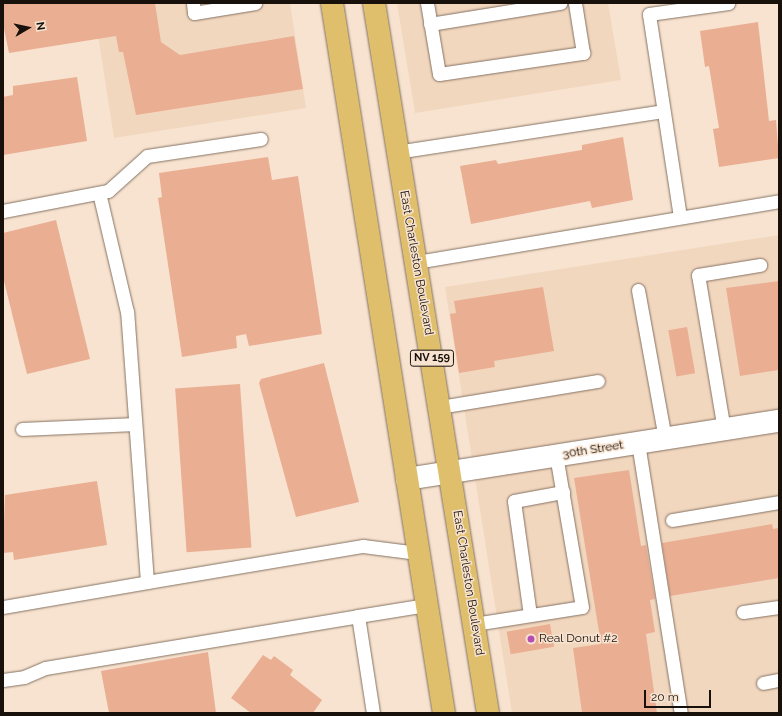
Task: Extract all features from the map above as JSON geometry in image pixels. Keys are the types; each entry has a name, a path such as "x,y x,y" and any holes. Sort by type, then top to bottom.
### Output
{"main road":[{"path":"332,3 444,713"},
{"name":"East Charleston Boulevard","path":"374,3 396,152 416,262 488,713"}],"street":[{"name":"30th Street","path":"407,478 779,421"}],"lane":[{"path":"193,3 194,13 254,3"},
{"path":"427,3 439,74 583,53 575,3"},
{"path":"430,24 560,3"},
{"path":"680,217 648,14 728,3"},
{"path":"396,152 663,111"},
{"path":"3,211 108,191 147,156 261,139"},
{"path":"99,193 127,312 147,582"},
{"path":"416,262 779,201"},
{"path":"724,430 698,275 760,264"},
{"path":"638,290 665,438"},
{"path":"439,407 598,381"},
{"path":"22,429 135,424"},
{"path":"638,442 681,713"},
{"path":"474,624 582,607 556,455"},
{"path":"530,615 514,502 563,492"},
{"path":"672,520 779,502"},
{"path":"3,607 363,546 418,553"},
{"path":"3,680 45,668 426,605"},
{"path":"743,612 779,607"},
{"path":"358,616 373,713"},
{"path":"763,683 779,680"}],"shaded area":[{"path":"93,3 290,3 306,108 114,138"},
{"path":"397,3 608,3 621,80 415,113"},
{"path":"779,235 779,713 512,713 445,287"}],"building":[{"path":"3,3 155,3 161,42 180,55 294,36 303,89 136,115 123,52 119,52 116,36 9,53 3,24"},
{"path":"758,22 769,121 776,120 779,158 719,167 713,129 719,128 709,66 705,67 700,31"},
{"path":"77,77 87,141 3,155 3,97 13,95 13,86"},
{"path":"623,137 633,200 592,208 590,201 471,224 460,166 496,160 498,164 582,150 582,145"},
{"path":"268,157 272,180 298,176 322,334 249,346 246,334 236,336 237,348 182,357 158,198 162,197 159,173"},
{"path":"56,220 90,359 27,374 3,277 3,233"},
{"path":"779,281 779,370 740,376 726,288"},
{"path":"543,287 554,351 494,361 495,367 459,373 450,314 456,313 454,301"},
{"path":"687,327 695,373 676,377 668,330"},
{"path":"324,363 359,502 296,517 259,383 261,379"},
{"path":"240,384 251,548 187,552 175,389"},
{"path":"629,470 641,546 646,545 655,599 650,600 655,632 646,634 657,713 582,713 573,648 601,644 574,478"},
{"path":"97,481 107,545 14,560 13,552 3,553 5,495"},
{"path":"772,524 773,529 779,528 779,578 670,596 662,543"},
{"name":"Real Donut #2","path":"550,624 554,647 511,654 507,632"},
{"path":"208,652 216,713 109,713 101,671"},
{"path":"263,655 271,660 274,656 293,670 290,675 322,700 313,713 251,713 231,698"}],"place":[{"name":"Real Donut #2","path":"531,639"}]}
